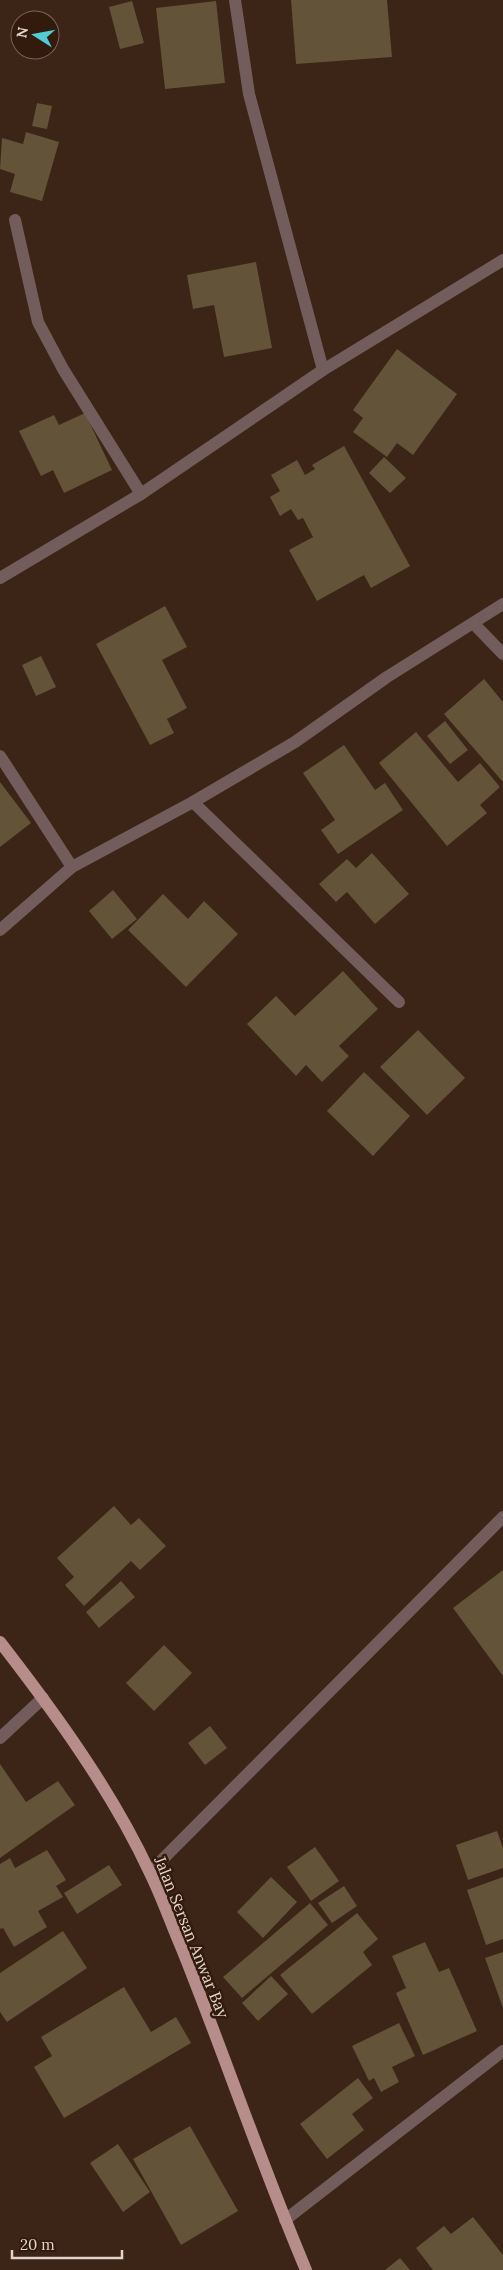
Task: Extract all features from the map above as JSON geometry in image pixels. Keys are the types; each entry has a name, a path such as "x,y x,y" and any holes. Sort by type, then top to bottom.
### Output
{"main road":[{"name":"Jalan Sersan Anwar Bay","path":"0,1642 43,1698 111,1801 150,1872 200,1994 284,2220 306,2270"}],"street":[{"path":"235,0 248,94 323,370"},
{"path":"15,220 38,322 63,369 141,494"},
{"path":"0,578 141,494 323,370 503,260"},
{"path":"0,930 72,867 193,802 295,742 388,677 503,604"},
{"path":"474,624 503,654"},
{"path":"0,756 72,867"},
{"path":"193,802 399,1002"},
{"path":"150,1872 503,1517"},
{"path":"0,1738 43,1698"},
{"path":"284,2220 503,2051"}],"building":[{"path":"291,0 387,0 392,57 296,64"},
{"path":"132,1 144,43 120,49 109,7"},
{"path":"216,1 225,83 165,89 156,8"},
{"path":"37,103 52,106 47,129 32,126"},
{"path":"26,132 59,142 42,201 10,192 15,174 0,169 2,138 23,144"},
{"path":"256,262 272,348 224,357 214,305 193,309 187,275"},
{"path":"397,349 457,394 413,455 397,443 387,457 353,432 363,418 353,410"},
{"path":"85,413 112,470 64,493 53,470 41,476 19,431 54,415 59,425"},
{"path":"344,446 410,566 371,588 364,575 317,601 289,550 313,537 303,518 298,520 291,509 280,516 270,497 280,491 271,475 297,460 305,475 315,469 312,465"},
{"path":"384,457 406,478 390,493 369,473"},
{"path":"165,606 187,647 162,660 187,708 167,719 174,733 150,745 96,644"},
{"path":"41,656 56,687 36,696 22,665"},
{"path":"484,679 503,702 503,782 444,714"},
{"path":"445,721 468,750 450,764 427,736"},
{"path":"416,732 458,782 480,763 500,787 480,805 487,813 447,846 379,763"},
{"path":"344,745 375,790 385,783 403,810 338,854 321,830 335,820 303,773"},
{"path":"0,782 31,823 0,847"},
{"path":"372,853 409,894 375,924 347,892 336,902 319,884 347,859 356,868"},
{"path":"113,890 137,919 112,939 89,911"},
{"path":"163,894 188,919 204,901 238,934 186,987 128,930"},
{"path":"343,971 378,1009 339,1046 349,1056 322,1082 306,1065 296,1076 247,1024 276,996 295,1016"},
{"path":"418,1030 465,1078 427,1115 380,1067"},
{"path":"364,1072 410,1116 373,1156 327,1111"},
{"path":"114,1506 131,1525 139,1518 166,1546 140,1570 131,1561 84,1606 65,1585 74,1577 57,1558"},
{"path":"503,1570 503,1676 453,1608"},
{"path":"121,1581 135,1597 99,1628 86,1612"},
{"path":"164,1645 192,1673 154,1711 126,1683"},
{"path":"210,1726 227,1748 205,1765 188,1743"},
{"path":"0,1764 26,1802 58,1781 75,1805 0,1858"},
{"path":"497,1831 503,1848 503,1868 468,1880 456,1845"},
{"path":"315,1847 339,1881 311,1901 287,1867"},
{"path":"47,1850 66,1880 56,1886 63,1897 38,1911 47,1927 14,1947 3,1928 0,1929 0,1864 10,1858 15,1868"},
{"path":"109,1865 122,1885 77,1914 64,1893"},
{"path":"271,1877 297,1902 263,1938 237,1912"},
{"path":"503,1877 503,1939 486,1945 467,1890"},
{"path":"344,1886 357,1906 332,1923 318,1903"},
{"path":"310,1903 328,1925 242,1998 223,1977"},
{"path":"357,1913 378,1939 363,1952 372,1965 312,2014 280,1975"},
{"path":"63,1931 87,1968 7,2022 0,2012 0,1973"},
{"path":"425,1942 439,1972 449,1968 477,2031 423,2055 396,1993 406,1988 392,1956"},
{"path":"503,1952 503,2008 485,1958"},
{"path":"271,1976 288,1994 258,2021 242,2003"},
{"path":"124,1987 151,2032 176,2017 191,2043 64,2118 34,2067 52,2056 41,2037"},
{"path":"399,2023 415,2056 392,2067 399,2082 381,2092 374,2078 369,2081 352,2046"},
{"path":"358,2078 373,2098 352,2114 364,2130 327,2159 300,2124"},
{"path":"190,2126 238,2211 181,2245 133,2159"},
{"path":"118,2144 150,2192 123,2212 90,2163"},
{"path":"473,2217 503,2255 503,2270 433,2270 416,2248 444,2226 451,2234"},
{"path":"400,2258 410,2270 385,2270"}]}
